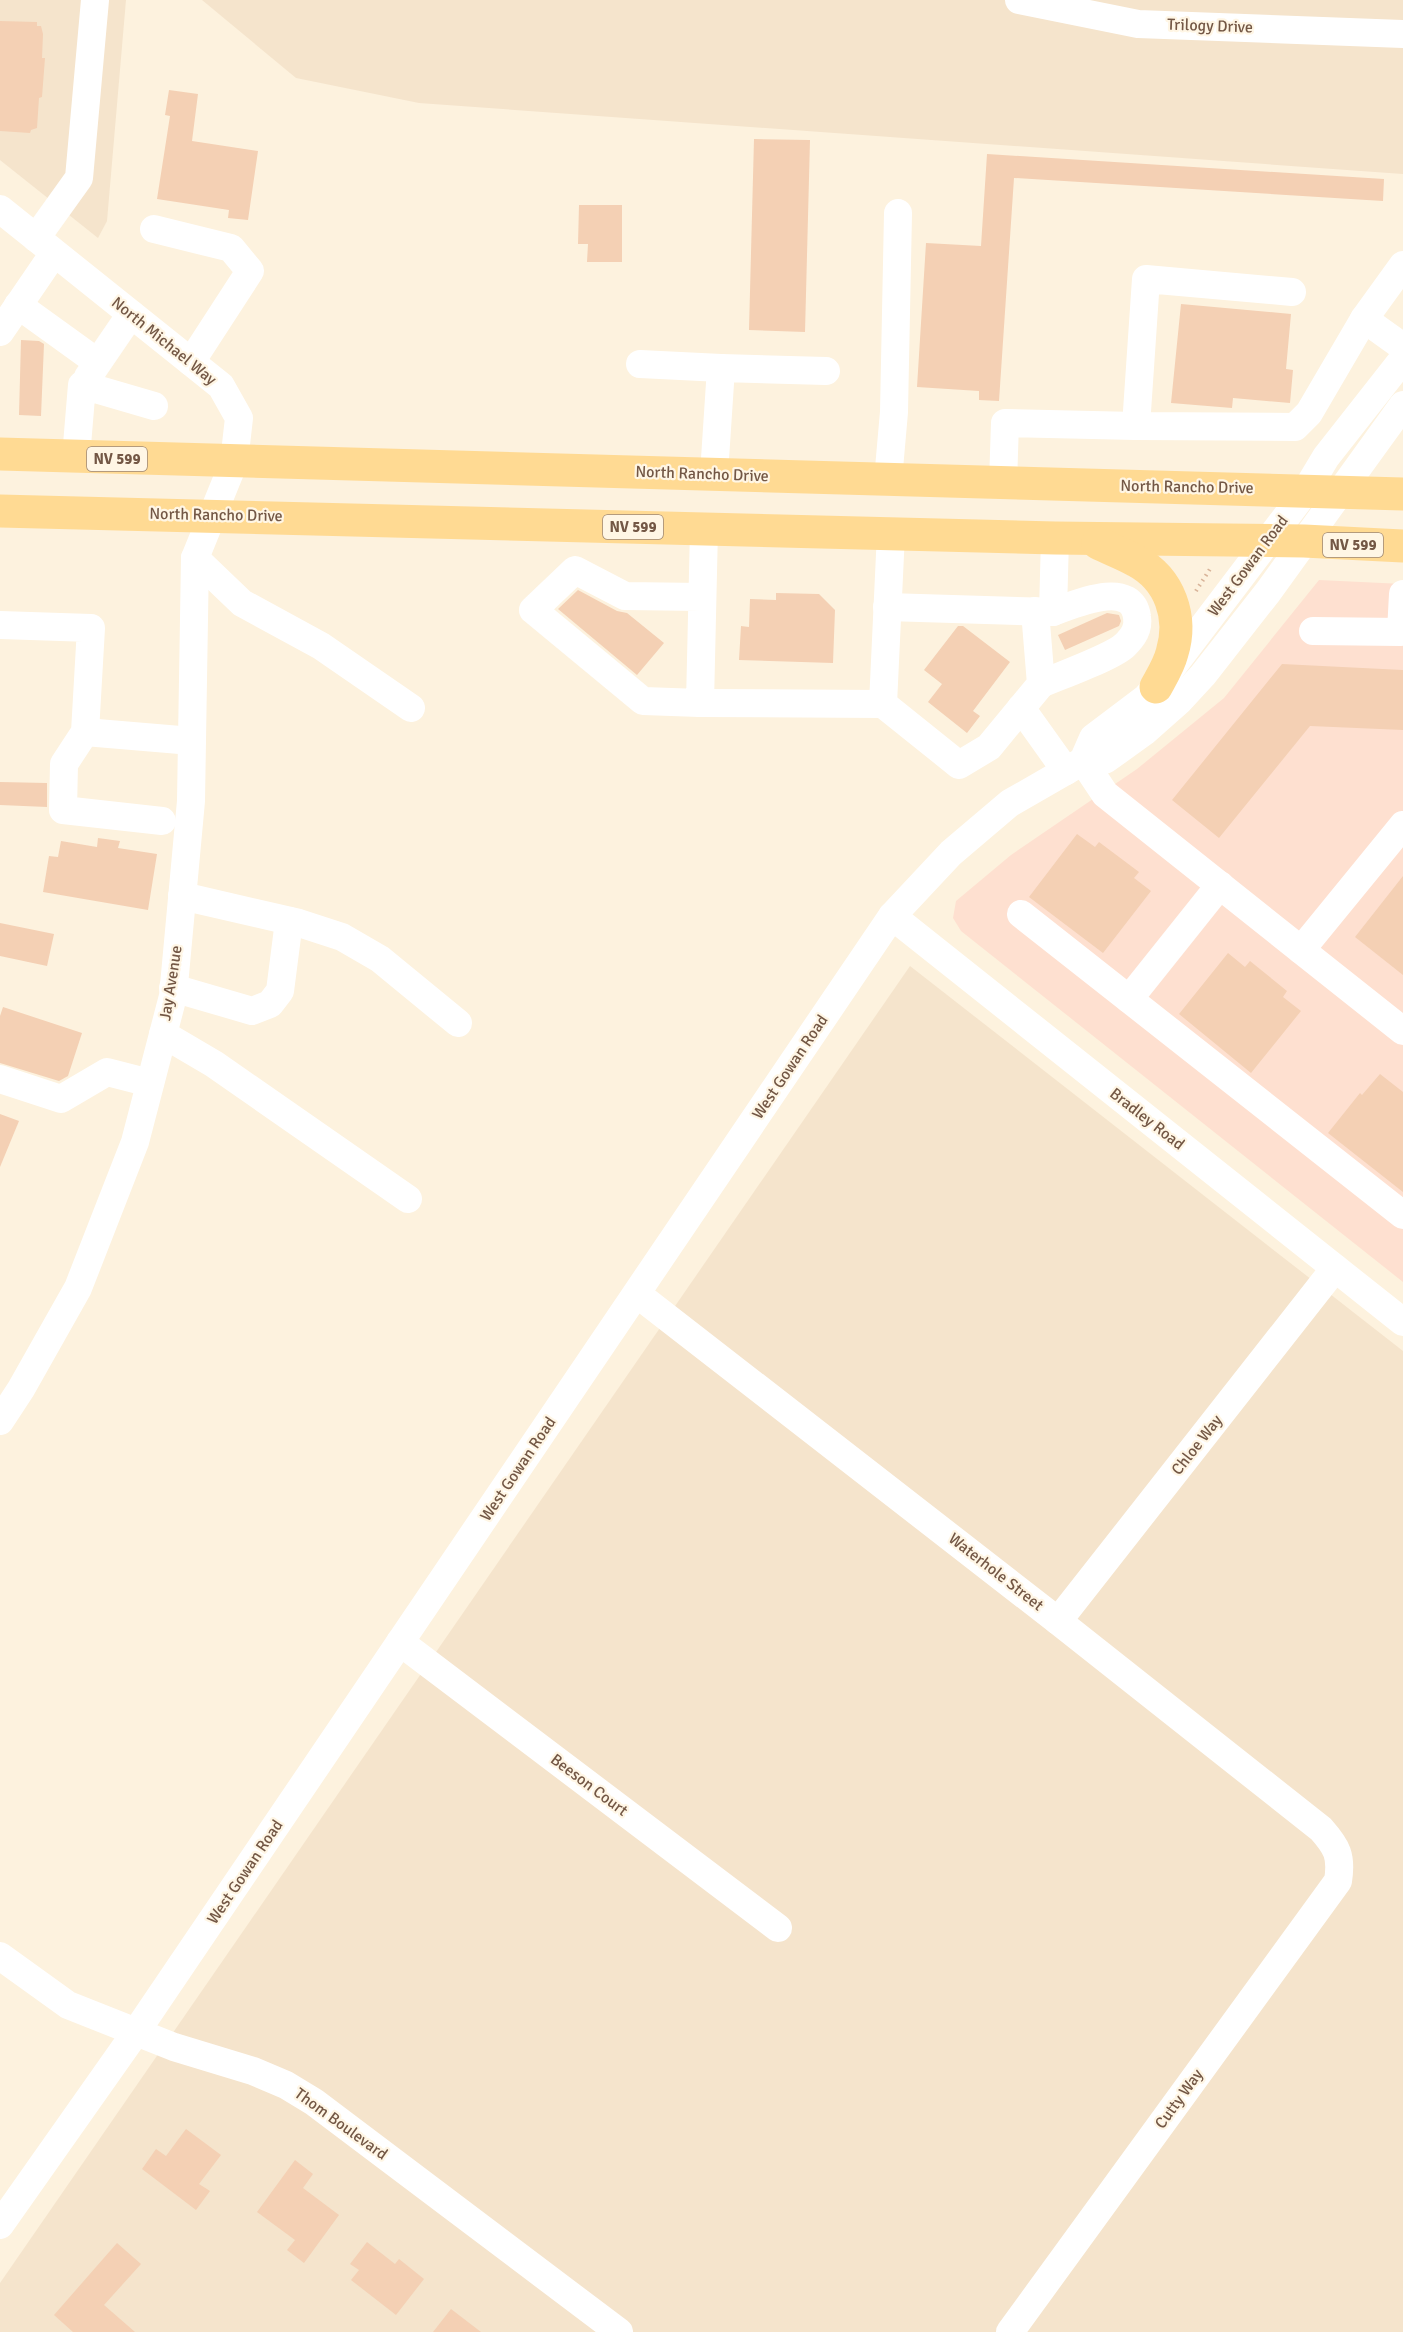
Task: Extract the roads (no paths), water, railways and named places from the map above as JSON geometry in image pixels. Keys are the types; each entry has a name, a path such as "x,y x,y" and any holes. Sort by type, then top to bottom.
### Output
{"main road":[{"name":"North Rancho Drive","path":"0,454 1403,494"},
{"name":"North Rancho Drive","path":"0,511 1088,539 1304,541 1403,546"},
{"path":"1088,539 1138,561 1158,577 1170,596 1176,614 1177,632 1172,655 1156,687"}],"street":[{"path":"0,333 18,306 79,178 95,0"},
{"name":"Trilogy Drive","path":"1019,0 1138,24 1403,34"},
{"name":"North Michael Way","path":"0,209 221,386 240,417 234,462 213,515"},
{"path":"888,480 894,412 898,213"},
{"path":"154,229 231,248 250,271 191,362"},
{"path":"1003,483 1005,423 1295,427 1309,412 1364,319 1403,266"},
{"path":"1137,426 1146,279 1292,292"},
{"path":"18,306 90,374 154,406"},
{"path":"76,457 90,374 131,314"},
{"path":"1364,319 1403,347"},
{"name":"West Gowan Road","path":"1074,766 1093,738 1131,710 1156,687 1305,492 1326,457 1403,359"},
{"path":"640,364 826,371"},
{"path":"714,474 721,368"},
{"name":"West Gowan Road","path":"0,2225 136,2032 892,916 951,853 1010,803 1074,766 1105,760 1144,732 1179,701 1227,644 1403,405"},
{"name":"Jay Avenue","path":"0,1420 21,1389 78,1288 135,1142 163,1034 173,988 191,801 195,558 213,515"},
{"path":"700,703 704,529"},
{"path":"883,704 891,533"},
{"path":"1041,684 1044,612 1055,538"},
{"path":"195,558 242,603 321,646 411,708"},
{"path":"702,597 625,596 575,570 533,610 643,701 883,704 959,765 989,747 1041,684 1123,647 1136,632 1137,615 1132,606 1122,597 1110,596 1044,612 887,607"},
{"path":"1313,631 1401,633 1403,611"},
{"path":"0,625 91,627 86,732 64,764 63,810 162,821"},
{"path":"1021,708 1074,766 1106,794 1403,1031"},
{"path":"86,732 192,741"},
{"path":"1301,950 1403,825"},
{"path":"1129,999 1220,885"},
{"path":"182,896 289,921 342,937 380,959 458,1023"},
{"path":"1021,914 1403,1215"},
{"name":"Bradley Road","path":"892,916 1403,1322"},
{"path":"173,988 252,1011 270,1004 280,992 289,921"},
{"path":"163,1034 214,1064 408,1199"},
{"path":"0,1079 61,1100 107,1072 150,1083"},
{"name":"Chloe Way","path":"1058,1621 1335,1268"},
{"name":"Waterhole Street","path":"637,1294 1321,1828 1333,1843 1341,1863"},
{"name":"Beeson Court","path":"400,1642 778,1928"},
{"name":"Cutty Way","path":"1010,2332 1338,1881 1341,1863"},
{"name":"Thom Boulevard","path":"0,1956 68,2005 174,2047 254,2071 286,2085 314,2102 619,2332"}]}
